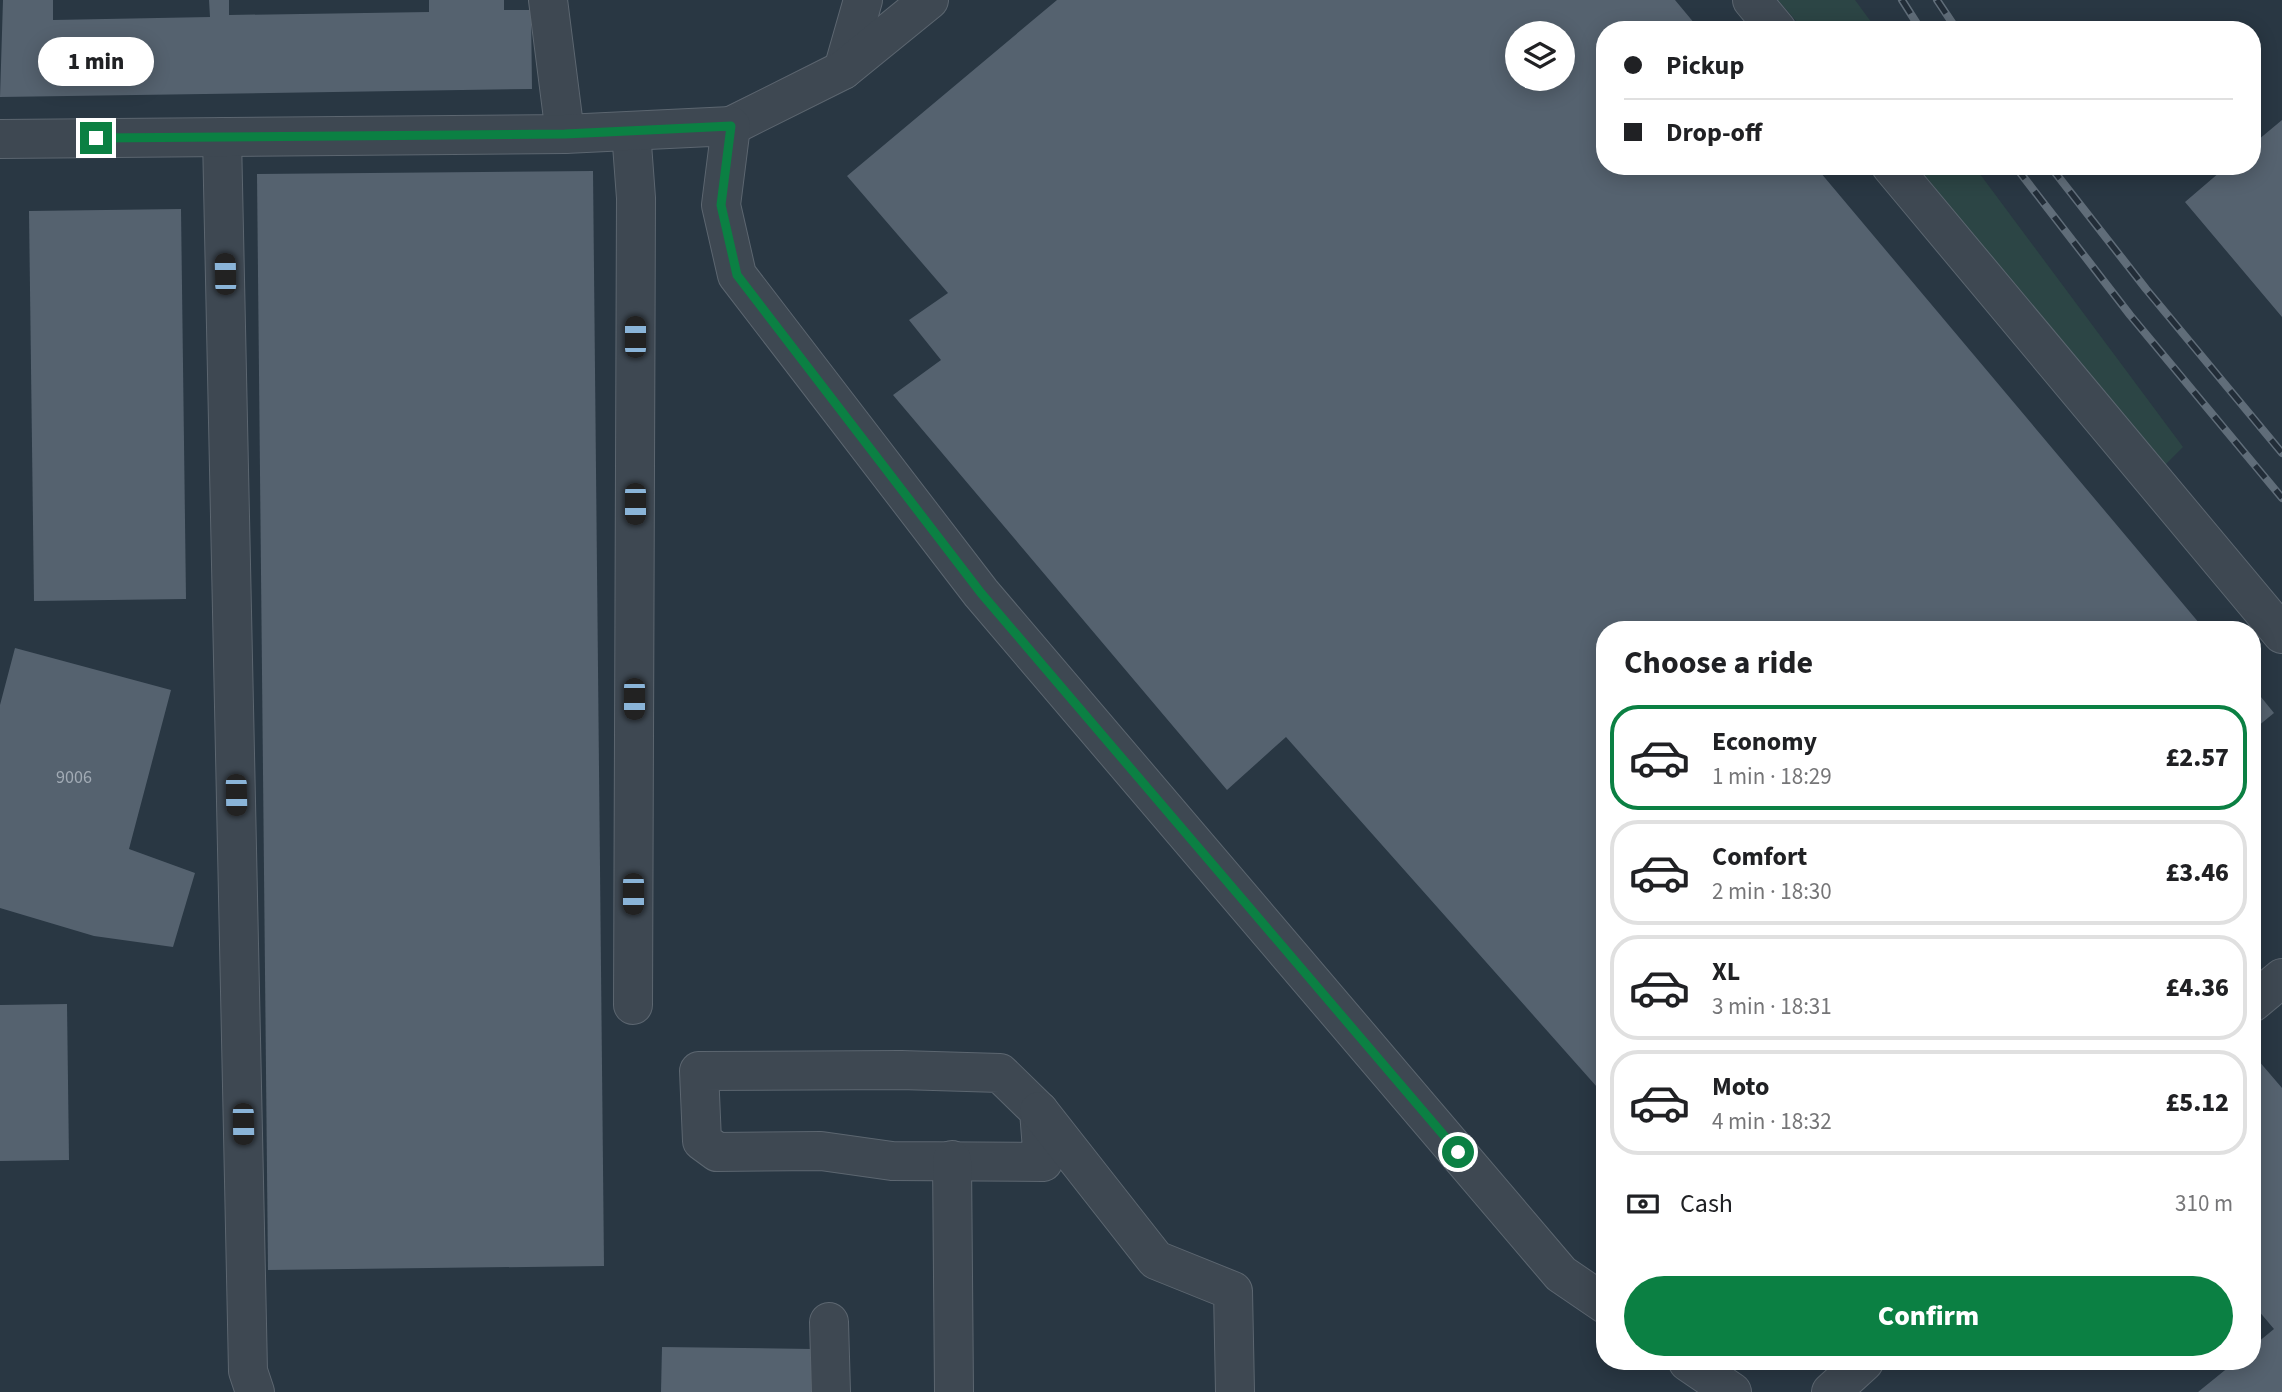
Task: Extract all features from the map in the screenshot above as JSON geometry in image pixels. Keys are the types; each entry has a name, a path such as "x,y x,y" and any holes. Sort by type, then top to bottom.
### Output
{"lane":[{"path":"548,0 565,134"},
{"path":"843,70 863,0"},
{"path":"0,138 565,134 731,126 843,70 929,0"},
{"path":"1752,0 1770,21"},
{"path":"731,126 721,205 737,275 981,593 1561,1274 1596,1298"},
{"path":"631,131 636,198 633,1005"},
{"path":"222,137 248,1371 255,1392"},
{"path":"1899,175 2282,634"},
{"path":"2261,996 2282,978"},
{"path":"1039,1111 1043,1162 892,1161 821,1150 718,1152 702,1141 699,1071 901,1070 1000,1073 1039,1111 1156,1260 1233,1291 1235,1392"},
{"path":"952,1160 954,1392"},
{"path":"829,1322 831,1392"},
{"path":"1700,1370 1732,1392"},
{"path":"1831,1392 1855,1370"}],"green space":[{"path":"1778,0 1855,0 1870,21 1796,21"},
{"path":"1924,175 1981,175 2183,447 2163,467"}],"building":[{"path":"3,0 53,0 53,20 210,17 209,0 229,0 229,15 429,12 429,0 504,0 504,10 531,10 532,89 0,97"},
{"path":"1057,0 1675,0 1692,21 1596,21 1596,175 1823,175 2197,621 1596,621 1596,1086 1286,737 1227,790 893,395 941,360 909,320 948,293 847,176"},
{"path":"2282,120 2282,317 2185,202 2216,175 2261,175 2261,138"},
{"path":"593,171 604,1266 268,1270 257,174"},
{"path":"181,209 186,599 34,601 29,211"},
{"path":"15,648 171,690 129,849 195,873 173,947 94,936 0,908 0,705"},
{"path":"2261,697 2274,713 2261,724"},
{"path":"67,1004 69,1160 0,1161 0,1005"},
{"path":"2261,1064 2282,1088 2282,1392 2198,1392 2225,1370 2261,1370 2261,1340 2274,1329 2261,1314"},
{"path":"662,1347 812,1349 812,1392 661,1392"}],"railway":[{"path":"1902,0 1915,21"},
{"path":"1937,0 1951,21"},
{"path":"2022,175 2130,315 2282,498"},
{"path":"2057,175 2146,289 2282,453"}],"route":[{"path":"96,138 565,134 731,126 721,205 737,275 981,593 1458,1152"}]}
